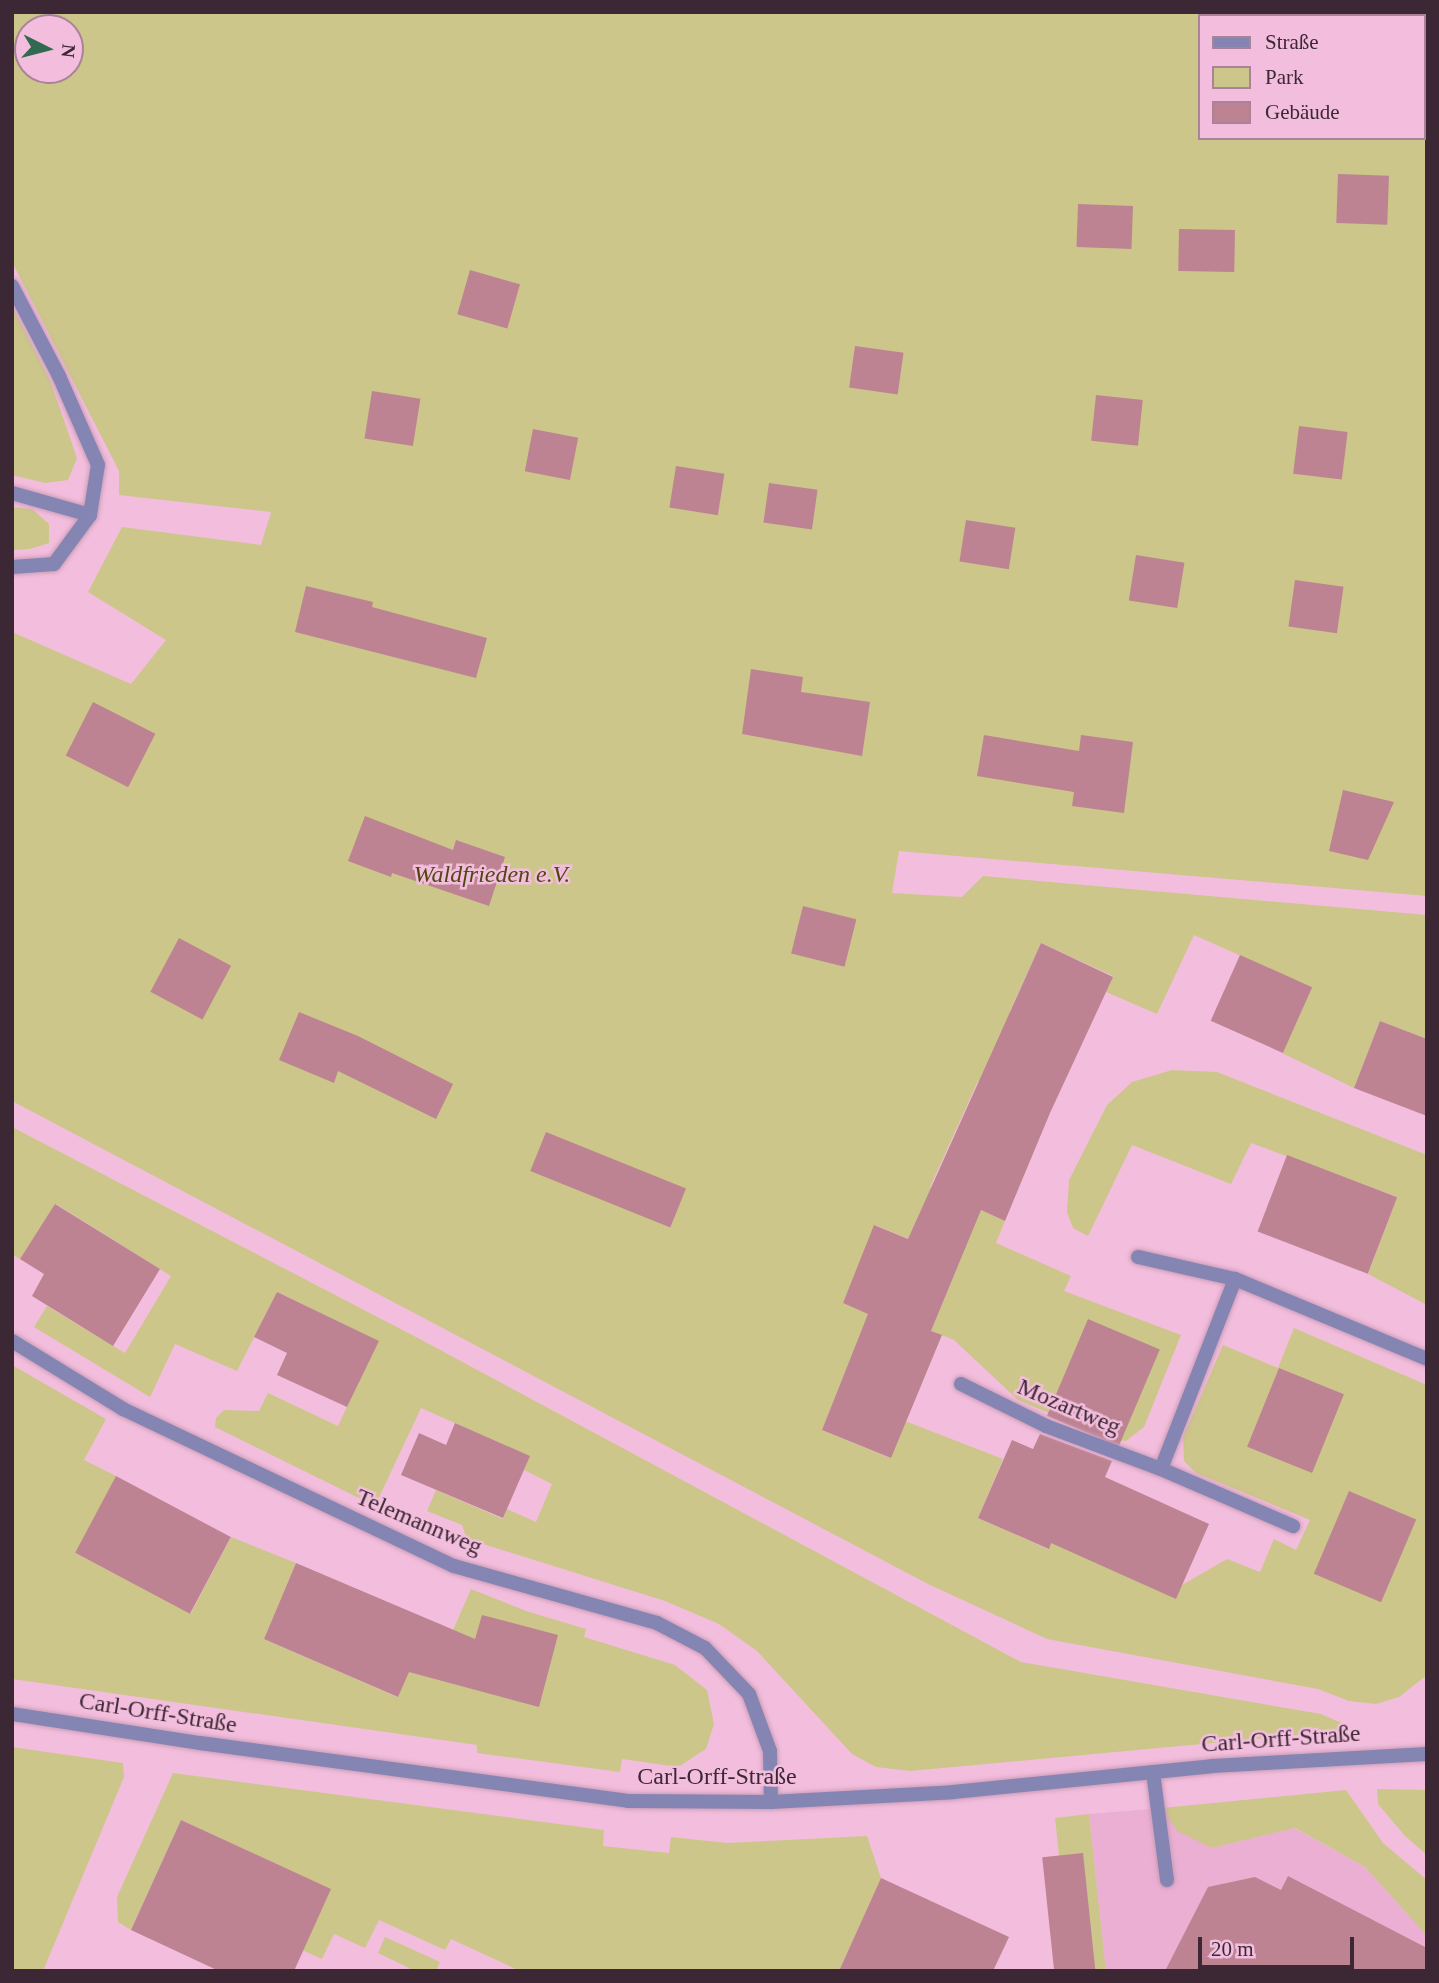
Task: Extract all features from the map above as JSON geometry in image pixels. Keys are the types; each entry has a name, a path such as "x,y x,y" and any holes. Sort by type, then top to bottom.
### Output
{"street":[{"path":"12,286 59,376 98,465 90,516 54,564 12,567"},
{"path":"12,494 90,516"},
{"path":"1138,1256 1235,1279 1427,1359"},
{"path":"1161,1469 1235,1279"},
{"name":"Telemannweg","path":"12,1341 123,1409 454,1566 657,1623 705,1648 749,1694 769,1751 771,1802"},
{"name":"Mozartweg","path":"961,1384 1046,1426 1161,1469 1293,1525"},
{"name":"Carl-Orff-Straße","path":"12,1714 200,1743 628,1801 771,1802 953,1792 1153,1772 1427,1754"},
{"path":"1153,1772 1167,1880"}],"shaded area":[{"path":"1162,1808 1212,1848 1294,1828 1365,1867 1427,1936 1427,1971 1106,1971 1089,1814"}],"green space":[{"name":"Waldfrieden e.V.","path":"12,12 1427,12 1427,896 899,851 892,893 962,897 983,876 1427,915 1427,1039 1380,1021 1354,1088 1282,1053 1311,987 1194,935 1157,1014 1106,992 1113,976 1041,943 1010,1011 1049,1030 1015,1097 978,1081 930,1187 1005,1221 996,1243 1071,1276 1064,1291 1181,1335 1144,1427 1126,1441 1113,1440 1018,1400 954,1340 931,1331 960,1260 875,1225 843,1303 886,1321 857,1343 822,1430 890,1458 905,1421 1003,1459 978,1518 1048,1549 1083,1472 1182,1585 1227,1559 1260,1572 1274,1539 1296,1550 1310,1520 1196,1473 1184,1461 1183,1437 1223,1345 1278,1368 1294,1328 1427,1385 1427,1675 1399,1697 1376,1704 1349,1701 1318,1689 1047,1639 928,1584 12,1101 12,632 131,684 166,640 88,592 122,527 261,545 271,512 119,495 119,471 12,262"},
{"path":"12,306 50,380 77,458 68,480 45,483 12,475"},
{"path":"12,507 32,509 49,524 49,543 30,549 12,550"},
{"path":"1172,1070 1217,1072 1427,1155 1427,1305 1368,1274 1397,1197 1251,1143 1231,1184 1132,1145 1088,1236 1073,1228 1067,1212 1069,1180 1107,1105 1132,1082"},
{"path":"12,1127 416,1337 1021,1662 1321,1714 1342,1723 1341,1731 910,1771 876,1767 852,1754 757,1651 719,1624 665,1601 467,1539 462,1525 427,1511 436,1490 503,1519 507,1509 536,1522 552,1484 524,1470 529,1456 421,1408 375,1506 215,1427 216,1418 224,1410 259,1411 268,1393 338,1426 378,1341 277,1292 237,1371 175,1344 150,1397 34,1327 47,1306 125,1353 171,1276 56,1204 20,1259 12,1254"},
{"path":"12,1365 106,1419 84,1460 116,1476 77,1554 191,1613 231,1537 296,1563 264,1639 397,1697 431,1620 453,1630 471,1589 526,1611 586,1629 584,1637 675,1665 707,1690 714,1724 706,1749 678,1767 622,1759 620,1772 477,1753 477,1745 12,1679"},
{"path":"12,1747 123,1763 124,1777 43,1971 12,1971"},
{"path":"173,1773 604,1830 603,1846 669,1853 671,1837 727,1843 867,1836 881,1878 839,1971 520,1971 451,1939 445,1950 379,1920 365,1948 334,1934 322,1959 302,1950 330,1889 181,1820 131,1930 118,1922 117,1897"},
{"path":"1377,1789 1427,1790 1427,1855 1405,1836 1378,1804"},
{"path":"1346,1790 1383,1843 1427,1880 1427,1936 1365,1867 1295,1828 1212,1848 1177,1831 1162,1808"},
{"path":"1089,1814 1106,1971 1095,1971 1059,1856 1055,1818"},
{"path":"385,1937 440,1962 436,1971 409,1971 409,1968 378,1953"}],"building":[{"path":"1338,174 1389,176 1387,225 1336,223"},
{"path":"1078,204 1133,206 1131,249 1076,247"},
{"path":"1179,229 1235,230 1234,272 1178,271"},
{"path":"470,270 520,284 507,329 457,314"},
{"path":"855,346 904,353 898,394 849,388"},
{"path":"372,391 420,399 413,446 364,438"},
{"path":"1096,395 1143,400 1138,446 1091,441"},
{"path":"1299,426 1348,432 1342,480 1293,474"},
{"path":"533,429 578,438 570,480 525,471"},
{"path":"676,466 724,474 718,515 669,507"},
{"path":"769,483 818,490 812,529 763,523"},
{"path":"966,520 1015,528 1009,569 959,561"},
{"path":"1136,555 1184,563 1177,608 1129,600"},
{"path":"1295,580 1344,587 1337,633 1288,627"},
{"path":"306,586 373,602 372,607 487,638 476,678 295,632"},
{"path":"751,669 803,677 801,692 870,702 862,756 742,734"},
{"path":"93,702 155,734 128,787 66,755"},
{"path":"984,735 1079,751 1081,735 1133,742 1124,813 1072,806 1074,792 977,776"},
{"path":"1343,790 1394,802 1368,860 1329,851"},
{"path":"365,816 453,850 456,840 505,857 489,906 392,873 391,877 348,861"},
{"path":"803,906 856,919 845,967 791,954"},
{"path":"179,938 231,966 202,1020 150,992"},
{"path":"1041,943 1113,977 1050,1113 1005,1221 981,1210 931,1331 942,1335 891,1458 822,1430 868,1314 843,1303 874,1225 908,1239"},
{"path":"1240,955 1312,987 1283,1053 1211,1021"},
{"path":"299,1012 358,1036 453,1084 436,1119 338,1071 334,1083 279,1060"},
{"path":"1380,1021 1427,1039 1427,1116 1354,1088"},
{"path":"546,1132 686,1189 670,1228 530,1171"},
{"path":"1287,1155 1397,1197 1368,1274 1258,1232"},
{"path":"55,1204 160,1269 113,1346 32,1296 44,1274 20,1259"},
{"path":"277,1292 379,1341 347,1407 277,1375 287,1353 254,1337"},
{"path":"1088,1319 1160,1349 1119,1446 1047,1416"},
{"path":"1279,1368 1344,1394 1312,1473 1247,1447"},
{"path":"455,1423 530,1456 503,1518 401,1475 419,1433 446,1445"},
{"path":"1040,1434 1112,1461 1105,1477 1209,1524 1176,1599 1051,1543 1049,1549 978,1518 1012,1440 1033,1449"},
{"path":"116,1476 231,1537 190,1614 75,1553"},
{"path":"1349,1491 1416,1520 1381,1602 1314,1574"},
{"path":"296,1563 475,1639 482,1615 558,1635 539,1707 409,1672 398,1697 264,1639"},
{"path":"181,1820 331,1889 294,1971 219,1971 131,1930"},
{"path":"1083,1853 1095,1971 1054,1971 1042,1857"},
{"path":"1288,1876 1427,1948 1427,1971 1165,1971 1208,1887 1255,1877 1281,1890"},
{"path":"881,1878 1009,1937 993,1971 839,1971"}]}
